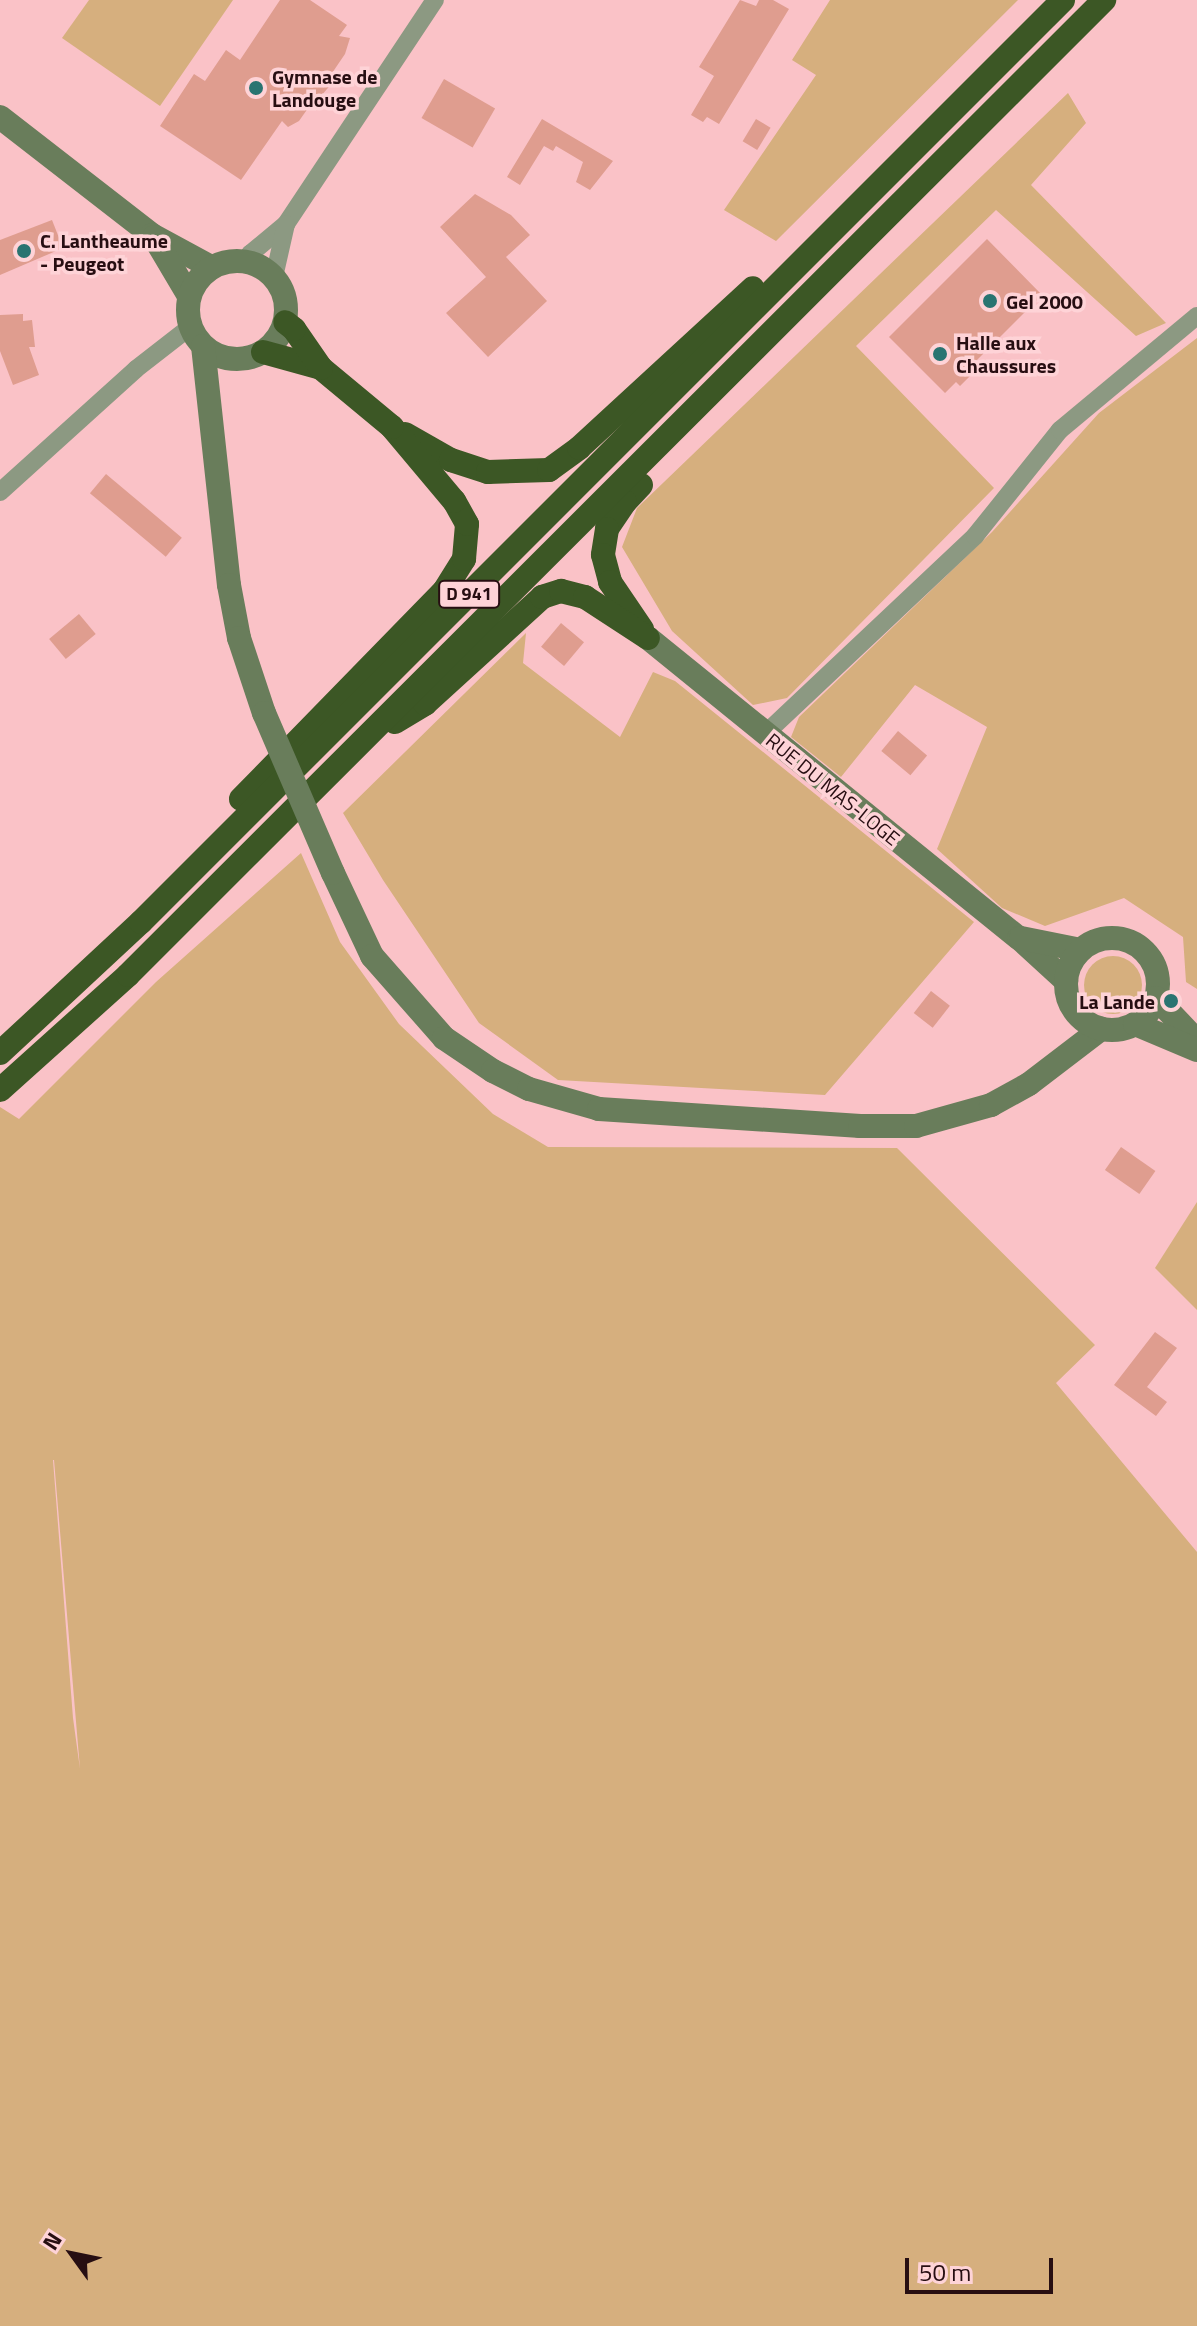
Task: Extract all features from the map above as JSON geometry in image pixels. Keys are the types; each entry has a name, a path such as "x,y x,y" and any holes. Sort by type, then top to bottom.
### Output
{"highway":[{"name":"D 941","path":"0,1053 141,922 1063,0"},
{"name":"D 941","path":"0,1090 128,975 1104,0"},
{"path":"392,427 451,460 488,472 549,470 579,448 757,285 796,266"},
{"path":"141,922 215,826 444,591 464,559 467,524 454,501 392,427 321,368 294,329 285,322"},
{"path":"255,355 321,368"},
{"path":"648,638 610,582 603,555 607,529 625,502 684,443 723,383"},
{"path":"362,741 425,704 542,597 561,591 585,597 648,638"}],"main road":[{"path":"0,117 152,235 211,267"},
{"path":"152,235 189,296 210,393 208,419 229,585 239,638 264,713 372,956 444,1038 493,1071 537,1092 599,1109 860,1126 916,1126 991,1105 1068,1056 1101,1029"},
{"path":"189,296 198,279 211,267 228,261 247,261 274,277 286,302 285,322 275,340 210,393"},
{"path":"196,336 225,358 255,355"},
{"name":"RUE DU MAS-LOGE","path":"648,638 764,735 1019,938 1066,981"},
{"name":"RUE DU MAS-LOGE","path":"1019,938 1081,950"},
{"path":"1068,1056 1074,1011 1066,981 1070,966 1081,950 1094,941 1113,938 1138,946 1149,957 1156,971 1156,998 1147,1014 1135,1024 1120,1029 1101,1029 1086,1022 1074,1011"},
{"path":"1156,998 1197,1041"},
{"path":"1135,1024 1197,1050"}],"street":[{"path":"247,261 250,254 286,224 435,0"},
{"path":"274,277 286,224"},
{"path":"764,735 975,536 1060,430 1197,316"},
{"path":"0,492 136,369 196,336"}],"shaded area":[{"path":"89,0 233,0 160,106 62,38"},
{"path":"830,0 1018,0 776,241 724,210 816,75 792,60"},
{"path":"1068,93 1086,123 1031,185 1166,323 1136,336 996,210 856,346 994,488 787,698 753,705 672,631 622,547 637,508"},
{"path":"1197,338 1197,989 1186,982 1183,937 1124,898 1045,926 1002,908 937,849 987,727 915,685 841,777 791,737 799,717 992,532 1099,413"},
{"path":"526,633 523,663 620,737 653,672 675,681 974,922 825,1095 558,1080 479,1023 383,880 343,813"},
{"path":"301,853 340,942 399,1024 493,1114 548,1147 897,1148 1095,1345 1056,1383 1197,1552 1197,2326 0,2326 0,1107 19,1119 156,982","holes":["54,1460 80,1769 73,1718"]},
{"path":"1113,956 1133,965 1142,985 1133,1005 1113,1014 1093,1005 1084,985 1093,965"},
{"path":"1197,1202 1197,1310 1155,1268"}],"building":[{"name":"Gymnase de Landouge","path":"280,0 310,0 347,25 339,36 350,38 345,54 328,79 333,82 321,96 318,94 299,121 288,127 282,121 241,180 160,126 194,74 205,81 226,50 240,60"},
{"path":"740,0 756,6 759,0 773,0 789,9 719,124 707,117 703,122 691,115 714,76 699,67"},
{"path":"444,79 495,108 473,147 422,118"},
{"path":"542,119 613,161 590,190 576,182 583,162 556,146 553,151 544,146 520,185 507,177"},
{"path":"756,119 771,128 757,150 743,141"},
{"path":"475,194 511,215 530,235 506,257 547,301 488,357 446,313 486,277 440,227"},
{"path":"52,220 63,248 0,275 0,240"},
{"path":"987,239 1042,295 969,368 974,372 960,386 956,382 945,393 889,337"},
{"path":"23,314 23,321 32,320 35,347 29,347 39,375 13,385 0,351 0,315"},
{"path":"106,474 182,538 166,557 90,493"},
{"path":"79,614 96,634 66,659 49,639"},
{"path":"561,623 584,642 564,666 541,647"},
{"path":"898,731 927,755 910,775 881,751"},
{"path":"931,991 950,1006 933,1028 914,1013"},
{"path":"1121,1147 1155,1171 1139,1194 1105,1170"},
{"path":"1155,1332 1177,1348 1147,1387 1167,1402 1156,1416 1114,1385"}],"place":[{"name":"Gymnase de Landouge","path":"256,88"},
{"name":"C. Lantheaume - Peugeot","path":"24,251"},
{"name":"Gel 2000","path":"990,301"},
{"name":"Halle aux Chaussures","path":"940,354"},
{"name":"La Lande","path":"1171,1001"}]}
